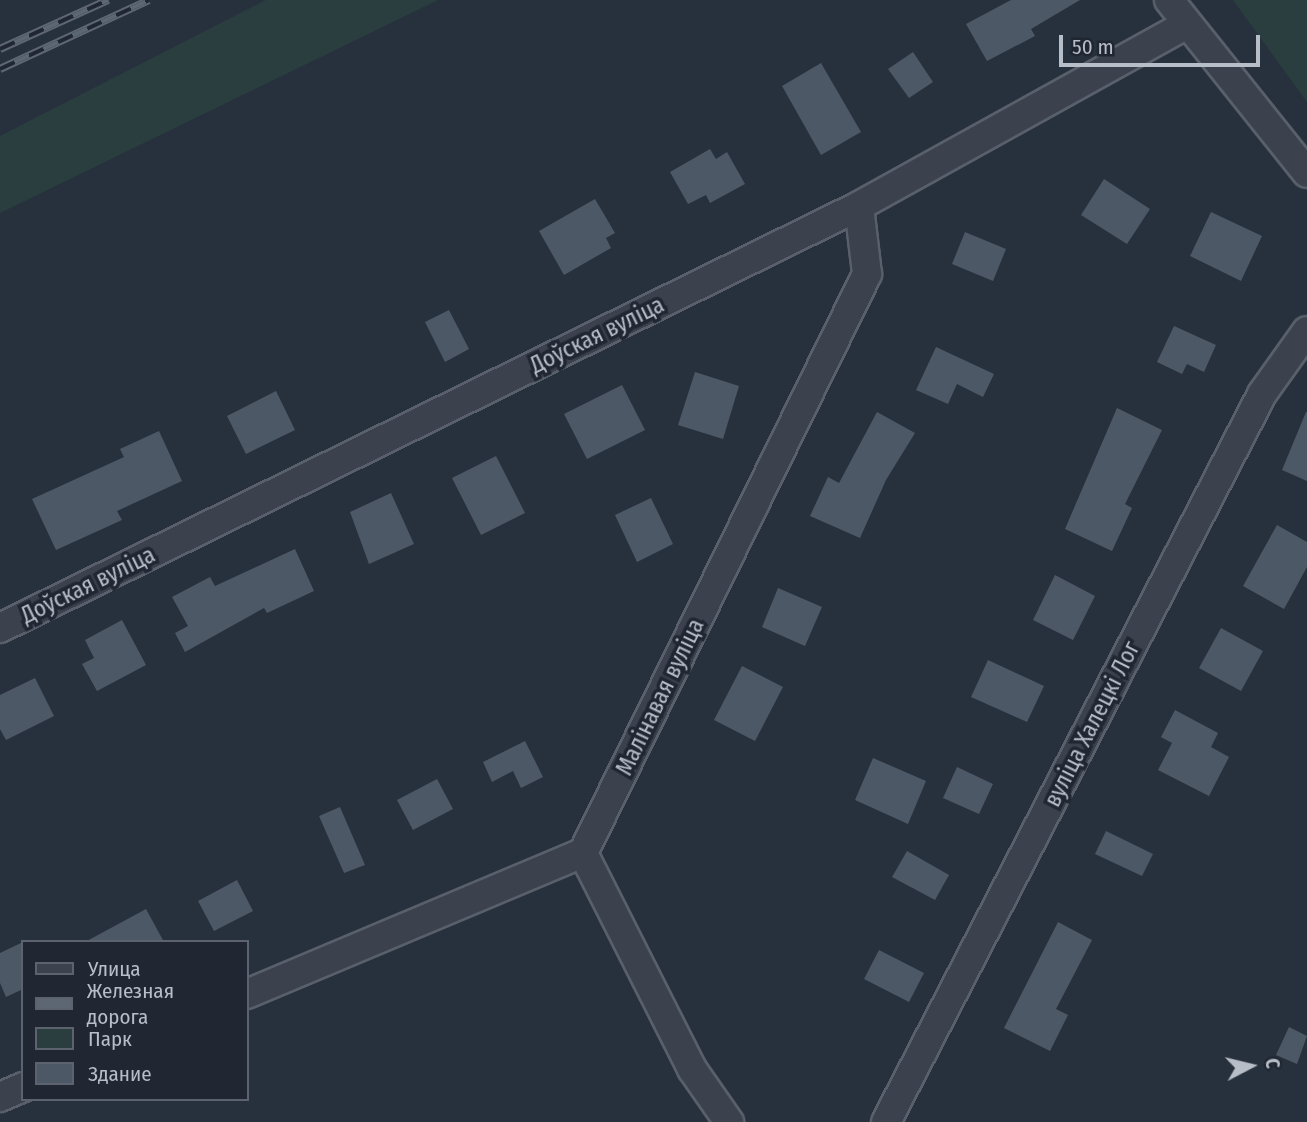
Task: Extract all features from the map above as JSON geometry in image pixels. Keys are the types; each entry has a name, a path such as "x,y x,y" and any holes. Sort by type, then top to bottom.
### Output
{"street":[{"path":"1169,0 1185,25 1307,173"},
{"name":"Доўская вуліца","path":"0,628 859,206 1185,25"},
{"name":"Малінавая вуліца","path":"583,853 867,274 859,206"},
{"name":"вуліца Халецкі Лог","path":"886,1122 1262,394 1307,331"},
{"path":"248,994 583,853 691,1069 729,1122"},
{"path":"0,1097 21,1088"}],"green space":[{"path":"266,0 438,0 0,213 0,136"},
{"path":"1233,0 1307,0 1307,102"}],"building":[{"path":"1011,0 1080,0 1031,29 1035,36 987,61 966,24"},
{"path":"913,52 933,82 909,98 888,69"},
{"path":"821,63 861,132 821,155 782,86"},
{"path":"710,149 716,159 727,152 745,184 710,203 706,195 688,204 670,172"},
{"path":"1104,179 1150,209 1127,244 1081,215"},
{"path":"595,199 615,233 606,238 611,248 564,275 539,231"},
{"path":"1211,212 1262,236 1241,281 1190,256"},
{"path":"965,232 1006,249 993,281 952,264"},
{"path":"449,310 469,349 445,362 425,322"},
{"path":"1174,326 1216,345 1204,372 1187,364 1182,374 1157,362"},
{"path":"936,347 994,374 983,397 957,384 948,404 916,390"},
{"path":"695,372 739,386 723,439 678,425"},
{"path":"622,385 645,430 587,459 564,414"},
{"path":"276,391 295,430 246,454 227,416"},
{"path":"1117,408 1162,430 1125,504 1132,508 1112,551 1065,529"},
{"path":"877,412 915,433 886,480 860,538 810,516 828,477 839,483"},
{"path":"1307,412 1307,481 1282,470"},
{"path":"159,431 182,481 117,511 122,520 56,550 32,499 124,457 120,449"},
{"path":"496,456 525,513 481,535 452,478"},
{"path":"391,493 414,544 369,564 350,512"},
{"path":"651,498 673,544 637,562 615,515"},
{"path":"1277,525 1307,542 1307,567 1284,609 1243,586"},
{"path":"295,549 314,591 267,613 264,608 185,652 175,633 188,626 172,597 210,577 215,586"},
{"path":"1055,575 1095,596 1073,640 1033,620"},
{"path":"778,588 822,607 805,646 762,627"},
{"path":"122,620 146,665 97,691 82,664 94,658 85,640"},
{"path":"1221,628 1263,651 1241,691 1199,668"},
{"path":"988,660 1044,686 1027,722 971,697"},
{"path":"742,666 783,687 755,741 714,720"},
{"path":"35,678 54,716 6,740 0,729 0,695"},
{"path":"1175,710 1218,733 1211,747 1229,757 1209,796 1158,770 1172,743 1161,737"},
{"path":"525,741 543,777 521,788 513,771 492,782 483,762"},
{"path":"873,758 926,781 908,824 855,800"},
{"path":"957,767 993,784 979,814 943,798"},
{"path":"437,779 453,809 413,830 397,800"},
{"path":"340,807 365,865 344,873 319,816"},
{"path":"1106,831 1153,854 1142,876 1095,854"},
{"path":"907,851 949,875 935,900 892,877"},
{"path":"237,880 253,911 214,931 198,901"},
{"path":"146,909 163,940 89,940"},
{"path":"1058,922 1092,940 1056,1009 1068,1015 1050,1051 1004,1028"},
{"path":"21,943 21,990 6,997 0,983 0,953"},
{"path":"879,950 924,973 909,1002 864,979"},
{"path":"1289,1027 1307,1036 1297,1064 1276,1055"}],"railway":[{"path":"0,49 108,0"},
{"path":"0,69 149,0"}]}
